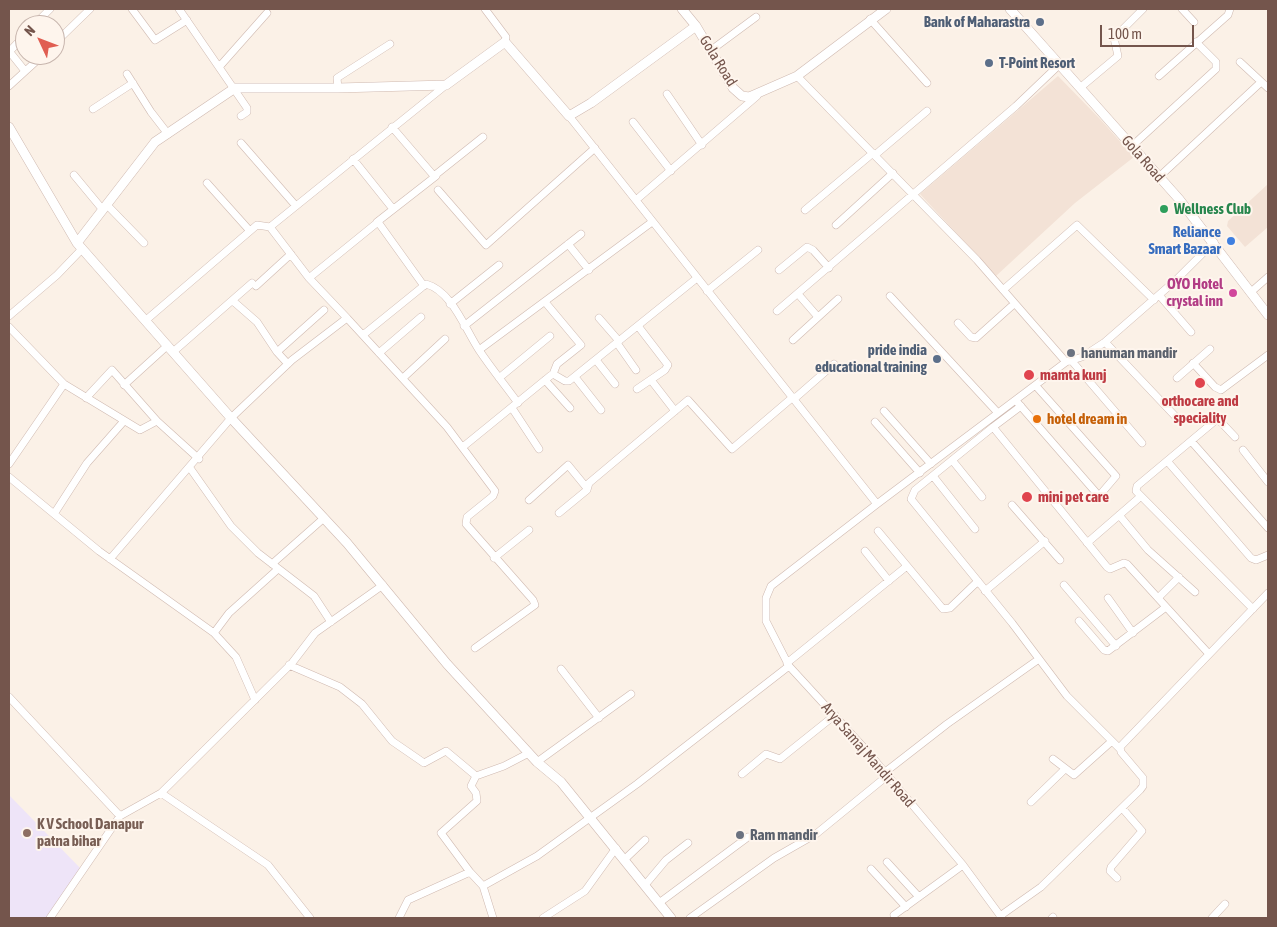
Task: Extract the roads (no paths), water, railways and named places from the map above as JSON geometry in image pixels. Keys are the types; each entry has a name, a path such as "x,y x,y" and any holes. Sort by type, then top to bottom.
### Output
{"street":[{"path":"65,33 90,9"},
{"path":"132,9 155,40 187,20"},
{"path":"180,9 235,88 248,110 242,116"},
{"path":"485,9 506,37 505,42 595,148 877,504 998,413 1019,403"},
{"name":"Gola Road","path":"682,9 696,26 737,93 750,97 759,94"},
{"path":"636,200 702,146 759,94 797,76 870,19 886,9"},
{"name":"Gola Road","path":"1010,9 1132,146 1214,242 1268,315"},
{"path":"1081,88 1118,56 1114,38 1143,9"},
{"path":"1182,9 1194,22"},
{"path":"1159,76 1228,15 1230,9"},
{"path":"220,66 267,14"},
{"path":"710,51 756,17"},
{"path":"870,19 927,84"},
{"path":"569,116 591,103 696,26"},
{"path":"270,227 392,127 505,42"},
{"path":"1132,146 1216,69 1216,62 1196,42"},
{"path":"338,88 337,78 390,44"},
{"path":"9,51 25,72"},
{"path":"1240,62 1260,83 1268,88"},
{"path":"777,311 1016,106 1060,64"},
{"path":"9,86 32,65"},
{"path":"128,74 168,134"},
{"path":"797,76 977,260 1014,304 1069,361 1142,443"},
{"path":"93,109 133,83"},
{"path":"1159,177 1260,83"},
{"path":"9,316 57,275 105,207 155,142 235,88 446,85"},
{"path":"667,94 702,146"},
{"path":"805,210 927,112"},
{"path":"633,122 671,171"},
{"path":"9,127 79,246 231,418 383,585 447,664 537,762 561,782 625,859 670,918"},
{"path":"392,127 432,174 436,176"},
{"path":"309,278 483,137"},
{"path":"241,143 296,206"},
{"path":"438,190 486,246 595,148"},
{"path":"353,159 393,209"},
{"path":"836,225 893,173"},
{"path":"74,175 144,243"},
{"path":"207,183 250,231"},
{"path":"377,222 381,224 424,286"},
{"path":"479,350 652,222"},
{"path":"145,321 257,225 270,227 309,278 464,446 495,493 467,517 466,524 533,600 534,605 475,648"},
{"path":"1003,290 1077,225 1157,297 1191,332"},
{"path":"464,326 581,234"},
{"path":"1001,917 1041,887 1140,790 1144,783 1139,771 1120,749 1076,707 978,581 911,499 915,490 993,427 1036,386 1069,361 1082,357 1105,342 1157,297 1214,242"},
{"path":"568,244 589,270"},
{"path":"779,270 809,247 829,268"},
{"path":"707,291 758,250"},
{"path":"124,385 254,285 291,254"},
{"path":"450,304 499,265"},
{"path":"1250,292 1268,276"},
{"path":"554,374 566,382 575,377 697,278"},
{"path":"363,335 426,284 436,287 450,304 499,378 539,449"},
{"path":"798,294 818,317"},
{"path":"890,296 998,413"},
{"path":"793,340 838,299"},
{"path":"233,301 257,322 277,352 288,364"},
{"path":"464,446 544,380 554,374 557,364 581,345 545,302"},
{"path":"958,323 971,337 976,338 1014,304"},
{"path":"277,352 324,310"},
{"path":"380,353 420,317"},
{"path":"110,558 199,458 231,418 288,364 347,318"},
{"path":"599,318 618,342 636,370"},
{"path":"637,389 666,368 668,364 638,326"},
{"path":"9,327 64,384 86,398 140,430 157,421"},
{"path":"499,378 550,336"},
{"path":"403,378 445,339"},
{"path":"1105,342 1174,416"},
{"path":"1177,378 1210,349"},
{"path":"1193,363 1221,390 1268,355"},
{"path":"596,360 615,384"},
{"path":"559,513 587,490 586,487 690,400 732,449 834,364"},
{"path":"86,398 112,370 157,421 199,458"},
{"path":"575,377 602,410"},
{"path":"544,380 570,408"},
{"path":"651,380 675,411"},
{"path":"9,464 64,384"},
{"path":"1019,403 1099,496 1116,476 1036,386"},
{"path":"884,411 931,464"},
{"path":"1235,437 1220,420 1216,420 1137,486 1136,491 1253,609"},
{"path":"54,514 87,463 124,421"},
{"path":"875,422 920,473"},
{"path":"993,427 1109,569 1126,563 1209,654"},
{"path":"1192,442 1268,528"},
{"path":"1242,450 1268,482"},
{"path":"952,460 982,497"},
{"path":"1168,462 1251,558 1256,560 1268,555"},
{"path":"529,500 568,465 586,487"},
{"path":"190,468 231,526 275,566 314,596 331,622"},
{"path":"933,476 975,529"},
{"path":"9,477 110,558 214,633 236,658 255,700"},
{"path":"1087,543 1140,497"},
{"name":"Arya Samaj Mandir Road","path":"877,504 768,589 766,621 788,664 835,715 963,865 1001,917"},
{"path":"1012,505 1060,560"},
{"path":"1119,515 1148,550 1195,592"},
{"path":"214,633 229,613 324,518"},
{"path":"494,558 529,530"},
{"path":"878,531 945,610 978,581"},
{"path":"985,591 1045,541"},
{"path":"865,551 889,581"},
{"path":"482,886 537,856 637,784 907,566"},
{"path":"1158,598 1179,577"},
{"path":"50,918 120,816 162,793 289,665 315,633 383,585"},
{"path":"1064,585 1116,646"},
{"path":"1108,598 1133,633"},
{"path":"1120,749 1209,654 1253,609 1267,598"},
{"path":"1079,621 1105,651 1116,646 1166,607"},
{"path":"690,918 774,858 816,834 947,724 1038,659"},
{"path":"289,665 340,687 362,704 392,741 424,763 446,751 476,776"},
{"path":"561,669 599,718"},
{"path":"537,762 631,694"},
{"path":"9,697 120,816"},
{"path":"742,774 766,754 780,759 835,715"},
{"path":"1054,759 1072,775 1075,775 1112,741"},
{"path":"493,918 482,886 442,833 477,801 476,794 471,786 476,776 504,766 529,753"},
{"path":"1031,802 1065,769"},
{"path":"162,793 268,865 310,918"},
{"path":"1116,878 1110,871 1111,867 1142,831 1122,808"},
{"path":"659,903 748,837"},
{"path":"625,859 646,840"},
{"path":"645,885 666,860 688,843"},
{"path":"543,918 585,891 616,848"},
{"path":"888,862 919,897"},
{"path":"894,914 963,865"},
{"path":"871,869 906,906"},
{"path":"399,918 408,900 470,872"},
{"path":"1212,918 1225,904"}],"place":[{"name":"Bank of Maharastra","path":"1040,22"},
{"name":"T-Point Resort","path":"989,63"},
{"name":"Wellness Club","path":"1164,209"},
{"name":"Reliance Smart Bazaar","path":"1231,241"},
{"name":"OYO Hotel crystal inn","path":"1233,293"},
{"name":"hanuman mandir","path":"1071,353"},
{"name":"pride india educational training","path":"937,359"},
{"name":"mamta kunj","path":"1029,375"},
{"name":"orthocare and speciality","path":"1200,383"},
{"name":"hotel dream in","path":"1037,419"},
{"name":"mini pet care","path":"1027,497"},
{"name":"K V School Danapur patna bihar","path":"27,833"},
{"name":"Ram mandir","path":"740,835"}]}
